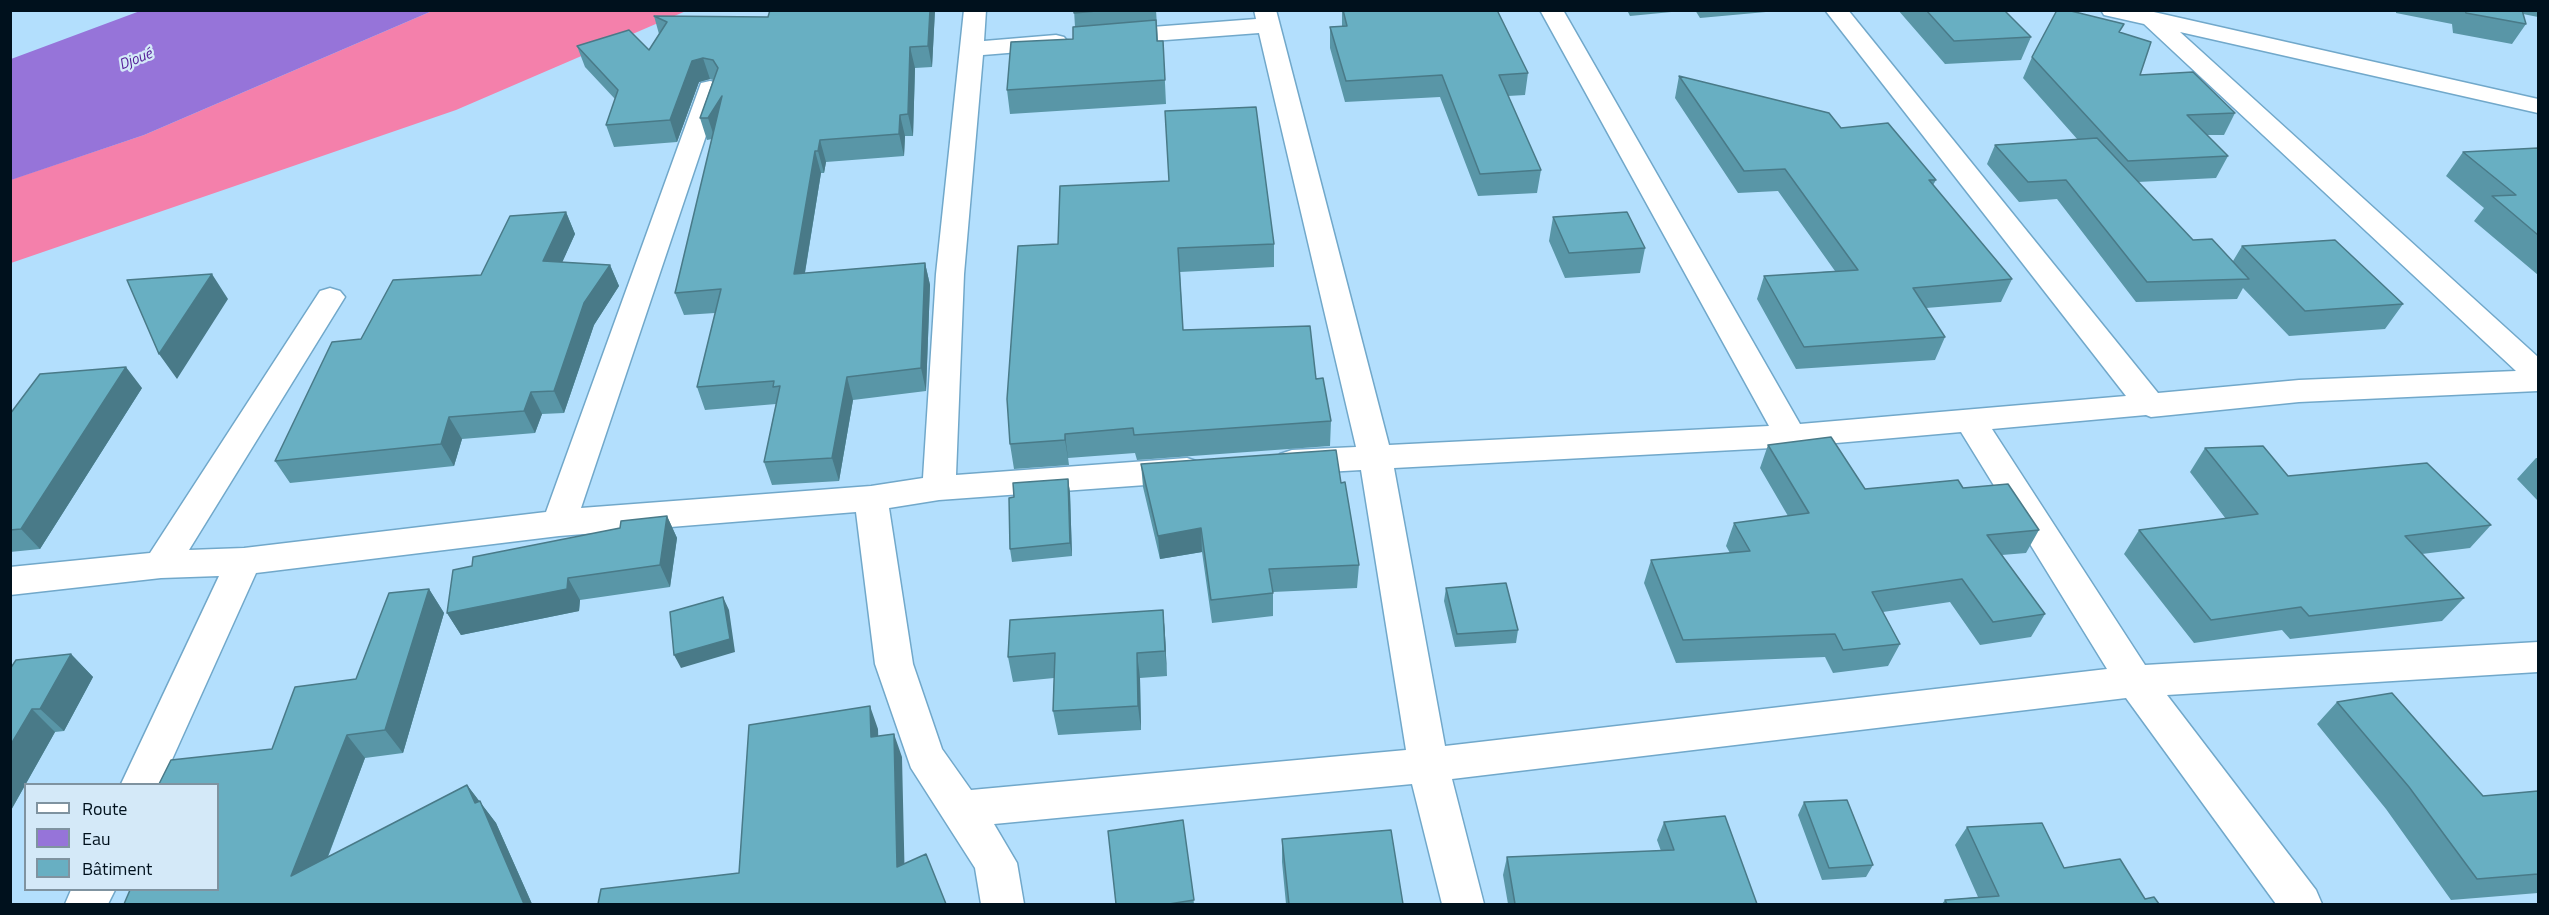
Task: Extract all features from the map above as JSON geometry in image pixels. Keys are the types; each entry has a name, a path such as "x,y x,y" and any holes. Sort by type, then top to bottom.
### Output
{"street":[{"path":"939,488 950,274 975,10"},
{"path":"1551,10 1791,436"},
{"path":"1836,10 2151,406"},
{"path":"2112,10 2538,106"},
{"path":"971,49 1084,40 1267,18 1375,456 1428,765 1463,904"},
{"path":"2153,20 2538,374"},
{"path":"559,523 710,88"},
{"path":"160,566 330,297"},
{"path":"1257,465 1375,456 1791,436 2151,406 2299,391 2538,381"},
{"path":"1970,420 2135,681 2301,904"},
{"path":"10,581 160,566 244,561 559,523 871,498 939,488 1221,467"},
{"path":"871,498 894,664 925,756 996,862 1002,904"},
{"path":"141,783 244,561"},
{"path":"962,809 1428,765 2135,681 2538,657"}],"shaded area":[{"path":"432,11 686,11 456,110 11,263 10,180 144,135"}],"water":[{"name":"Djoué","path":"140,11 432,11 144,135 11,180 11,59"}],"building":[{"path":"770,10 930,10 928,46 910,47 908,114 900,115 899,134 820,140 818,151 815,151 794,274 925,263 921,368 847,377 832,458 764,462 780,386 773,387 774,381 697,387 721,289 675,293 722,96 708,118 700,118 718,68 713,60 703,58 692,61 670,120 606,125 618,90 577,46 629,30 649,50 667,22 654,16 768,17"},
{"path":"1074,10 1108,10 1074,13"},
{"path":"1343,10 1497,10 1528,73 1499,75 1541,170 1480,174 1442,75 1346,81 1330,27 1347,26"},
{"path":"1926,10 2004,10 2031,37 1954,41"},
{"path":"2057,10 2067,10 2124,24 2119,32 2151,42 2140,75 2193,72 2235,113 2187,115 2228,156 2128,161 2032,57"},
{"path":"2465,10 2522,10 2526,24 2466,13"},
{"path":"1156,20 1157,41 1163,41 1165,80 1007,90 1011,42 1073,39 1073,27"},
{"path":"1679,76 1829,113 1841,128 1888,123 1936,180 1929,180 2012,279 1913,288 1945,337 1804,347 1764,276 1858,270 1785,169 1744,171"},
{"path":"1256,107 1274,244 1178,248 1183,330 1310,326 1316,379 1323,378 1331,421 1134,435 1133,428 1065,434 1065,440 1010,444 1007,399 1018,246 1058,244 1060,186 1169,181 1165,111"},
{"path":"2097,138 2193,240 2212,239 2249,279 2147,282 2066,180 2028,182 1995,145"},
{"path":"2538,148 2538,235 2492,196 2516,195 2463,152"},
{"path":"566,212 543,261 610,265 584,303 554,391 531,392 524,411 449,417 441,444 275,461 332,342 361,339 393,280 481,275 510,216"},
{"path":"1627,212 1645,248 1569,253 1553,217"},
{"path":"2335,240 2403,304 2305,311 2242,246"},
{"path":"212,274 159,354 127,280"},
{"path":"126,367 21,529 10,530 10,414 40,374"},
{"path":"1831,437 1865,489 1958,480 1963,488 2008,484 2039,530 1987,535 2045,614 1993,622 1962,579 1872,592 1900,644 1843,650 1835,634 1683,640 1651,560 1750,551 1734,523 1809,513 1768,445"},
{"path":"2263,446 2288,476 2427,463 2491,525 2405,536 2464,598 2309,616 2301,607 2211,620 2139,530 2258,514 2205,448"},
{"path":"1336,450 1341,483 1345,482 1359,565 1269,569 1273,593 1211,600 1201,528 1158,536 1141,464"},
{"path":"1068,479 1070,543 1010,549 1009,498 1014,497 1013,483"},
{"path":"667,516 660,565 568,578 567,589 447,613 453,570 472,566 473,557 620,528 621,521"},
{"path":"1506,583 1518,630 1457,634 1446,588"},
{"path":"429,589 385,730 347,735 291,876 467,785 475,803 480,801 524,904 124,904 130,891 219,891 219,783 160,783 171,760 272,749 295,687 356,679 389,593"},
{"path":"723,597 730,639 674,655 670,612"},
{"path":"1163,610 1165,651 1137,653 1138,706 1053,711 1055,653 1008,657 1010,620"},
{"path":"71,654 40,709 32,709 10,746 10,669 16,660"},
{"path":"2392,693 2483,796 2538,791 2538,874 2477,879 2409,787 2337,702"},
{"path":"870,706 871,737 894,734 897,867 926,854 946,904 598,904 601,889 739,873 749,725"},
{"path":"1847,800 1873,865 1829,868 1804,802"},
{"path":"1725,816 1757,904 1515,904 1507,857 1674,850 1664,822"},
{"path":"1183,820 1194,900 1169,904 1116,904 1108,831"},
{"path":"2042,823 2064,868 2120,859 2145,899 2154,897 2159,904 1947,904 1945,900 1999,896 1967,827"},
{"path":"1391,830 1403,904 1289,904 1282,839"}]}
